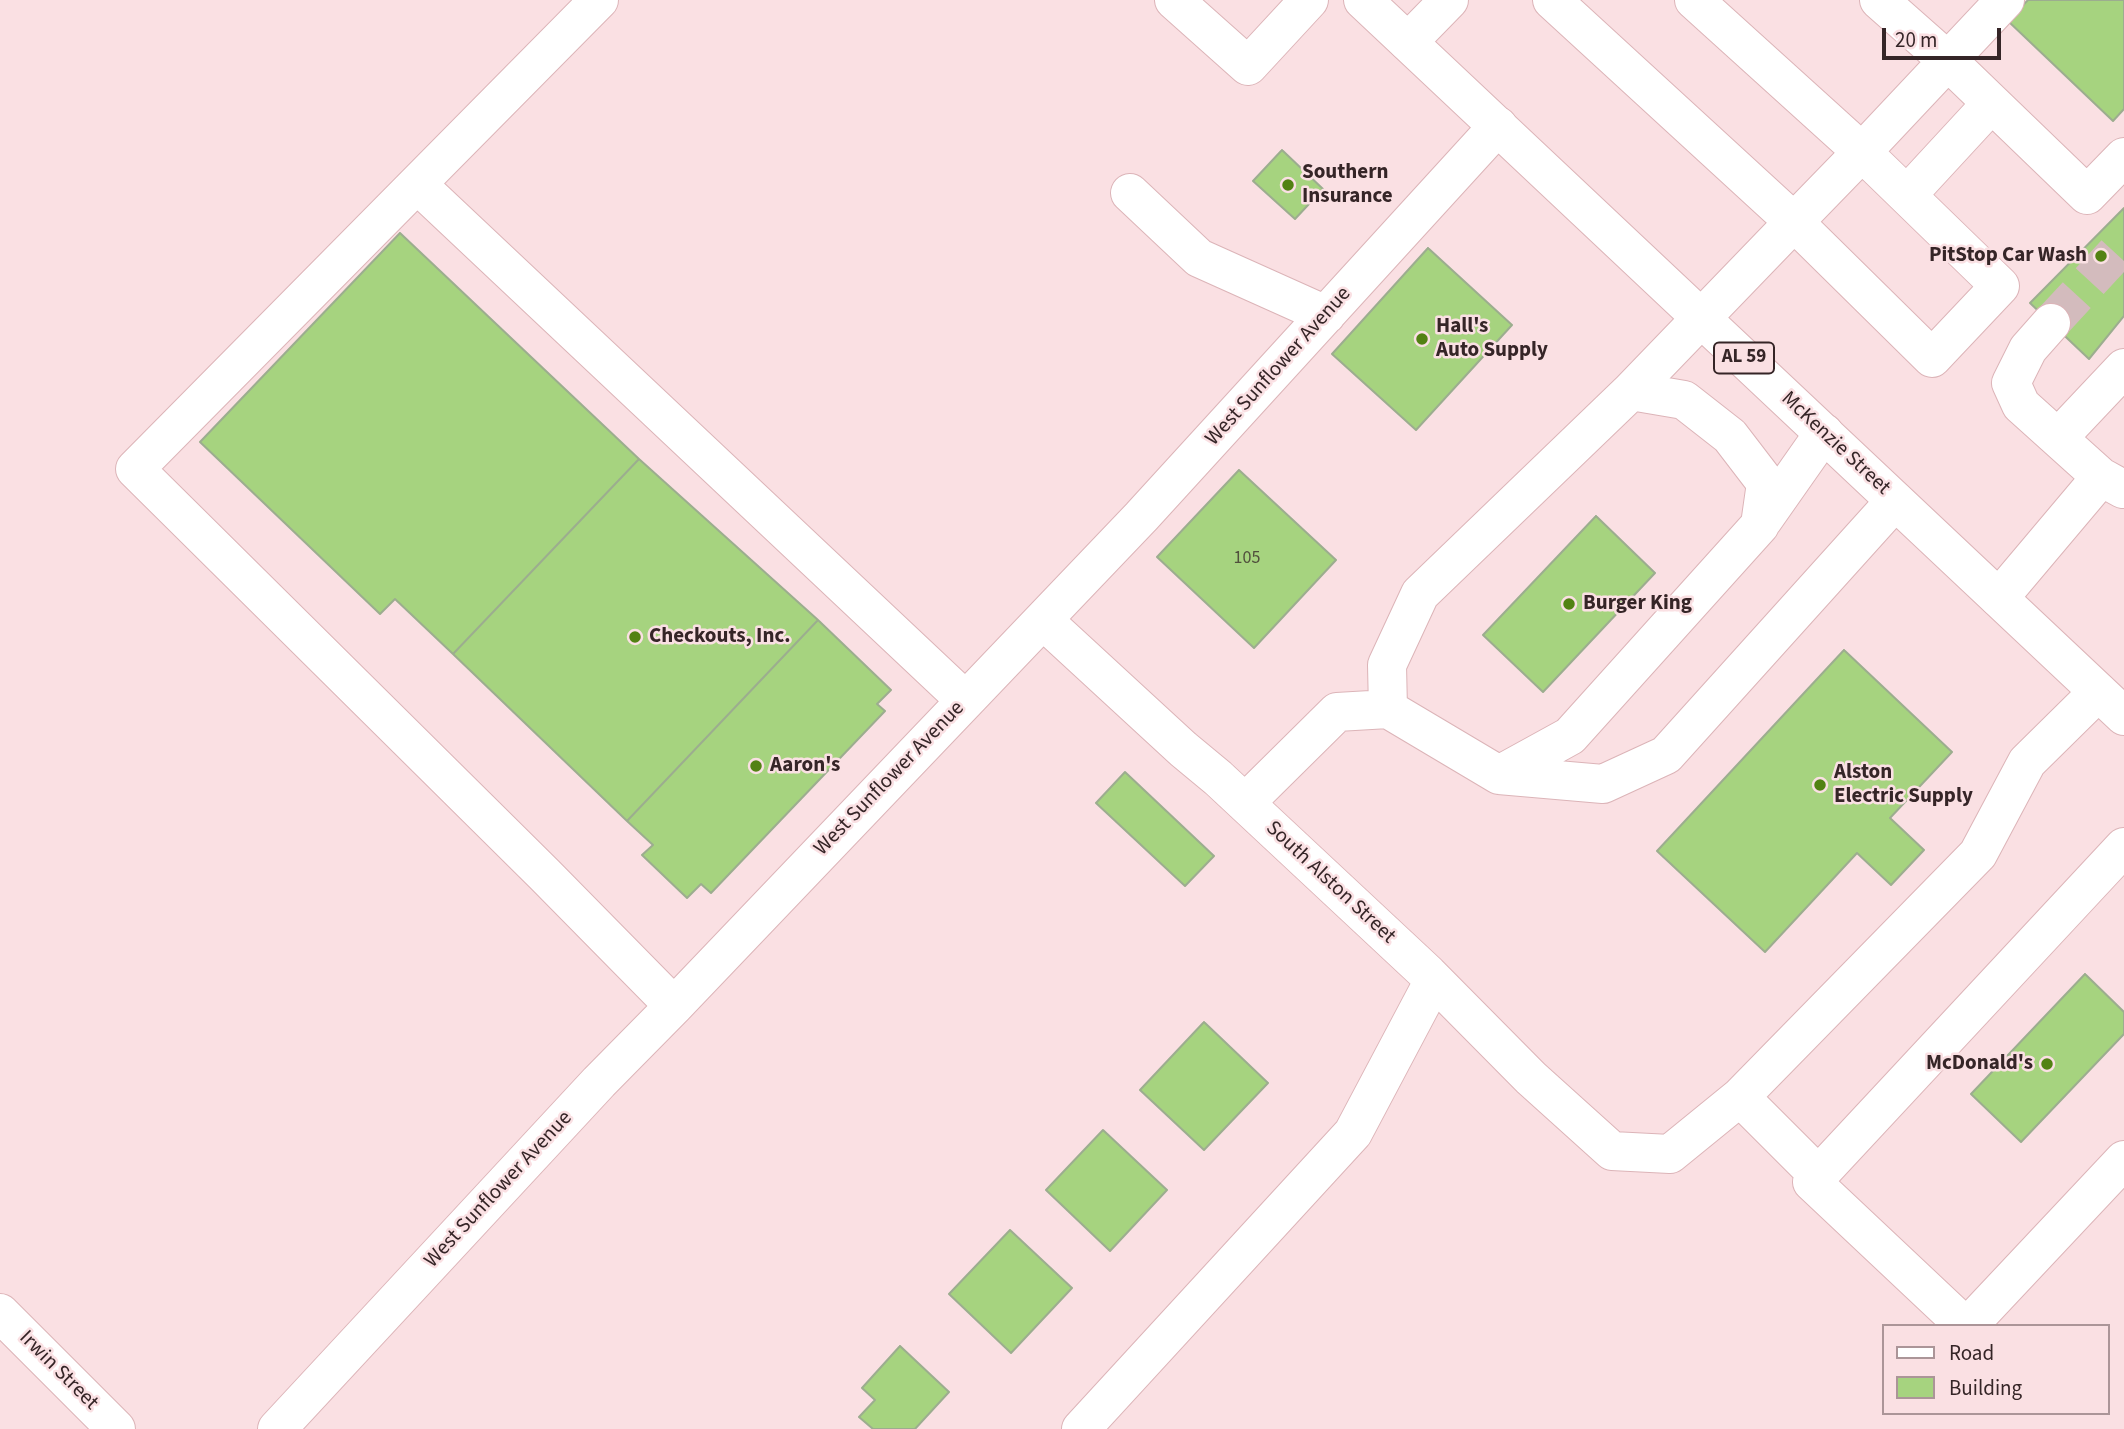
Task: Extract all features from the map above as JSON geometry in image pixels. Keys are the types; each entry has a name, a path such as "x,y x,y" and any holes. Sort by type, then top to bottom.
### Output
{"street":[{"path":"599,0 135,469 536,865 674,1006"},
{"path":"1174,0 1248,66 1309,0"},
{"name":"McKenzie Street","path":"1363,0 2111,704"},
{"path":"1408,42 1449,0"},
{"path":"1552,0 1794,222 1932,358 2000,286 1862,152 1694,0"},
{"path":"1879,0 1948,61 2087,195 2124,157"},
{"path":"1388,709 1387,665 1420,594 1631,391 1862,152 2004,0"},
{"path":"1907,195 1992,104"},
{"name":"West Sunflower Avenue","path":"277,1429 599,1082 1044,621 1499,126"},
{"path":"418,185 965,700"},
{"path":"1129,193 1199,258 1326,315"},
{"path":"1999,598 2112,483 2021,405 2011,383 2028,349 2051,323"},
{"path":"2058,438 2124,368"},
{"path":"1631,391 1684,400 1730,436 1766,483 1760,525"},
{"path":"1499,775 1570,736 1760,525 1824,433"},
{"path":"1245,803 1337,712 1388,709 1499,775 1603,784 1665,755 1895,501"},
{"name":"South Alston Street","path":"1044,621 1245,803 1434,980 1531,1078 1612,1151 1670,1154 1740,1097"},
{"path":"1818,1175 1740,1097 1978,853 2026,762 2111,704"},
{"path":"1964,1324 1812,1182 2119,862"},
{"path":"1081,1429 1353,1133 1434,980"},
{"path":"1968,1324 2124,1160"},
{"name":"Irwin Street","path":"0,1313 116,1429"}],"building":[{"path":"2028,0 2124,0 2124,109 2113,121 2008,21"},
{"name":"Southern Insurance","path":"1282,150 1323,189 1295,219 1253,181"},
{"name":"PitStop Car Wash","path":"2124,208 2124,316 2089,359 2030,303"},
{"path":"400,233 639,459 453,654 395,599 380,614 200,442"},
{"name":"Hall's Auto Supply","path":"1428,248 1512,325 1416,430 1332,354"},
{"name":"Checkouts, Inc.","path":"639,459 818,620 627,821 453,654"},
{"path":"1239,470 1336,560 1254,648 1157,557"},
{"name":"Burger King","path":"1596,516 1655,573 1543,692 1483,635"},
{"name":"Aaron's","path":"818,620 891,690 877,704 885,711 711,893 701,884 687,898 642,855 653,845 627,821"},
{"name":"Alston Electric Supply","path":"1844,650 1952,752 1890,818 1924,850 1891,885 1857,853 1765,952 1657,851"},
{"path":"1125,772 1214,856 1185,886 1096,803"},
{"name":"McDonald's","path":"2085,974 2124,1012 2124,1034 2021,1142 1971,1094"},
{"path":"1204,1022 1268,1083 1204,1150 1140,1090"},
{"path":"1103,1130 1167,1190 1110,1251 1046,1190"},
{"path":"1010,1230 1072,1288 1011,1353 949,1294"},
{"path":"900,1346 949,1392 915,1429 873,1429 859,1417 875,1400 862,1388"}],"tunnel":[{"path":"2051,323 2124,244"}],"place":[{"name":"Southern Insurance","path":"1288,185"},
{"name":"PitStop Car Wash","path":"2101,256"},
{"name":"Hall's Auto Supply","path":"1422,339"},
{"name":"Burger King","path":"1569,604"},
{"name":"Checkouts, Inc.","path":"635,637"},
{"name":"Aaron's","path":"756,766"},
{"name":"Alston Electric Supply","path":"1820,785"},
{"name":"McDonald's","path":"2047,1064"}]}
